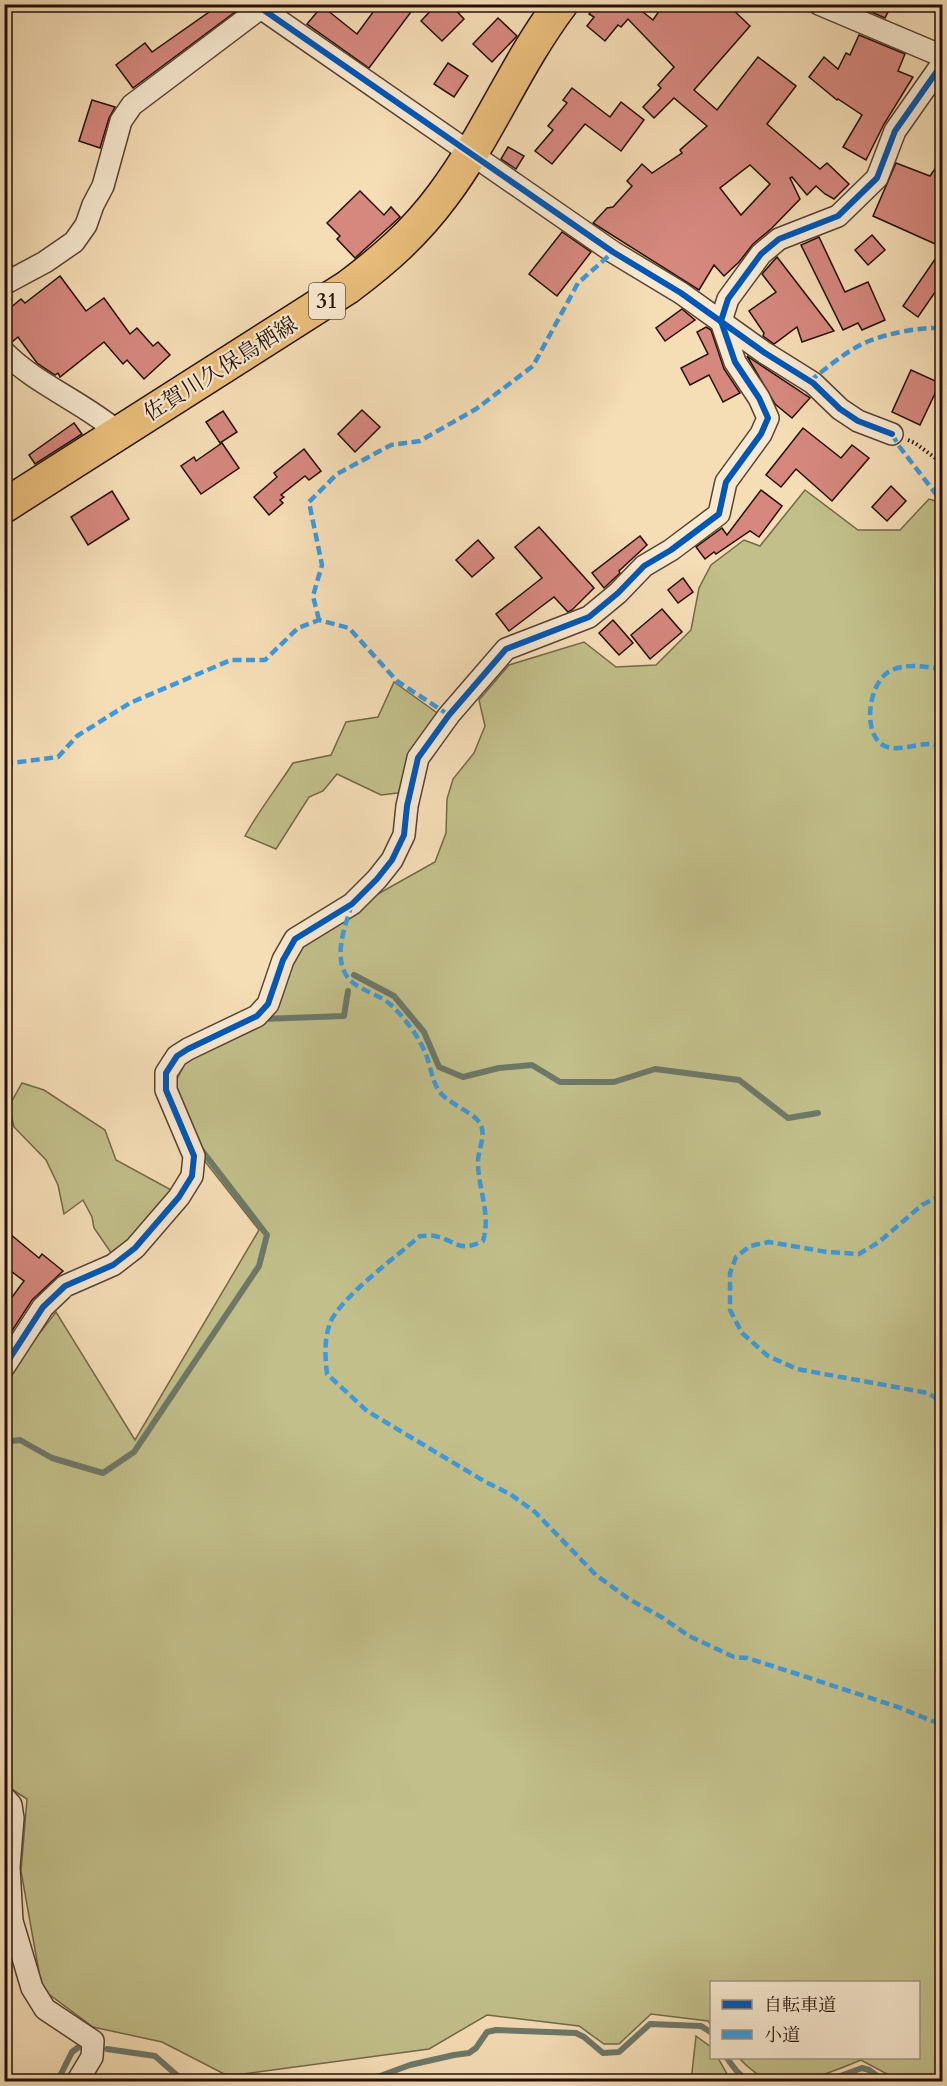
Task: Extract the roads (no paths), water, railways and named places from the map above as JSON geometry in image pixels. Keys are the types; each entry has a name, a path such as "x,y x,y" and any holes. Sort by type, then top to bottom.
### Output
{"main road":[{"name":"佐賀川久保鳥栖線","path":"4,506 348,287 386,258 410,235 443,195 471,153 534,43 561,4"}],"street":[{"path":"819,4 942,56"},
{"path":"4,284 45,262 75,242 86,225 103,186 121,121 132,105 260,6 613,252 681,293 765,353 813,383 840,409 858,421 892,434"},
{"path":"4,1367 43,1307 64,1286 113,1265 135,1248 178,1197 192,1176 194,1156 166,1090 166,1073 177,1056 188,1049 256,1016 268,1004 283,960 296,939 352,904 382,873 392,860 404,835 418,758 449,715 506,649 589,617 618,594 644,566 671,550 719,514 726,482 761,434 768,418 759,398 735,362 721,321 728,299 761,254 779,239 838,216 877,178 895,131 942,64"},
{"path":"4,352 18,365 99,416 118,432"},
{"path":"4,1797 11,1805 13,1818 9,1867 12,1920 32,1988 45,2009 93,2041 92,2057 77,2082"}],"waterway":[{"path":"354,975 394,996 424,1032 439,1067 463,1077 499,1068 532,1065 560,1082 614,1082 655,1069 739,1080 788,1118 818,1113"},
{"path":"262,1019 344,1016 348,991"},
{"path":"4,1442 20,1440 52,1458 103,1473 134,1452 259,1266 267,1235 200,1148"},
{"path":"354,2082 380,2076 410,2065 469,2053 476,2048 487,2032 496,2030 576,2033 603,2053 619,2052 650,2024 701,2026 710,2032"},
{"path":"57,2082 72,2052 80,2046"},
{"path":"107,2049 155,2056 180,2078 190,2082"},
{"path":"728,2059 740,2075 751,2082"},
{"path":"824,2082 862,2068 886,2082"}]}
